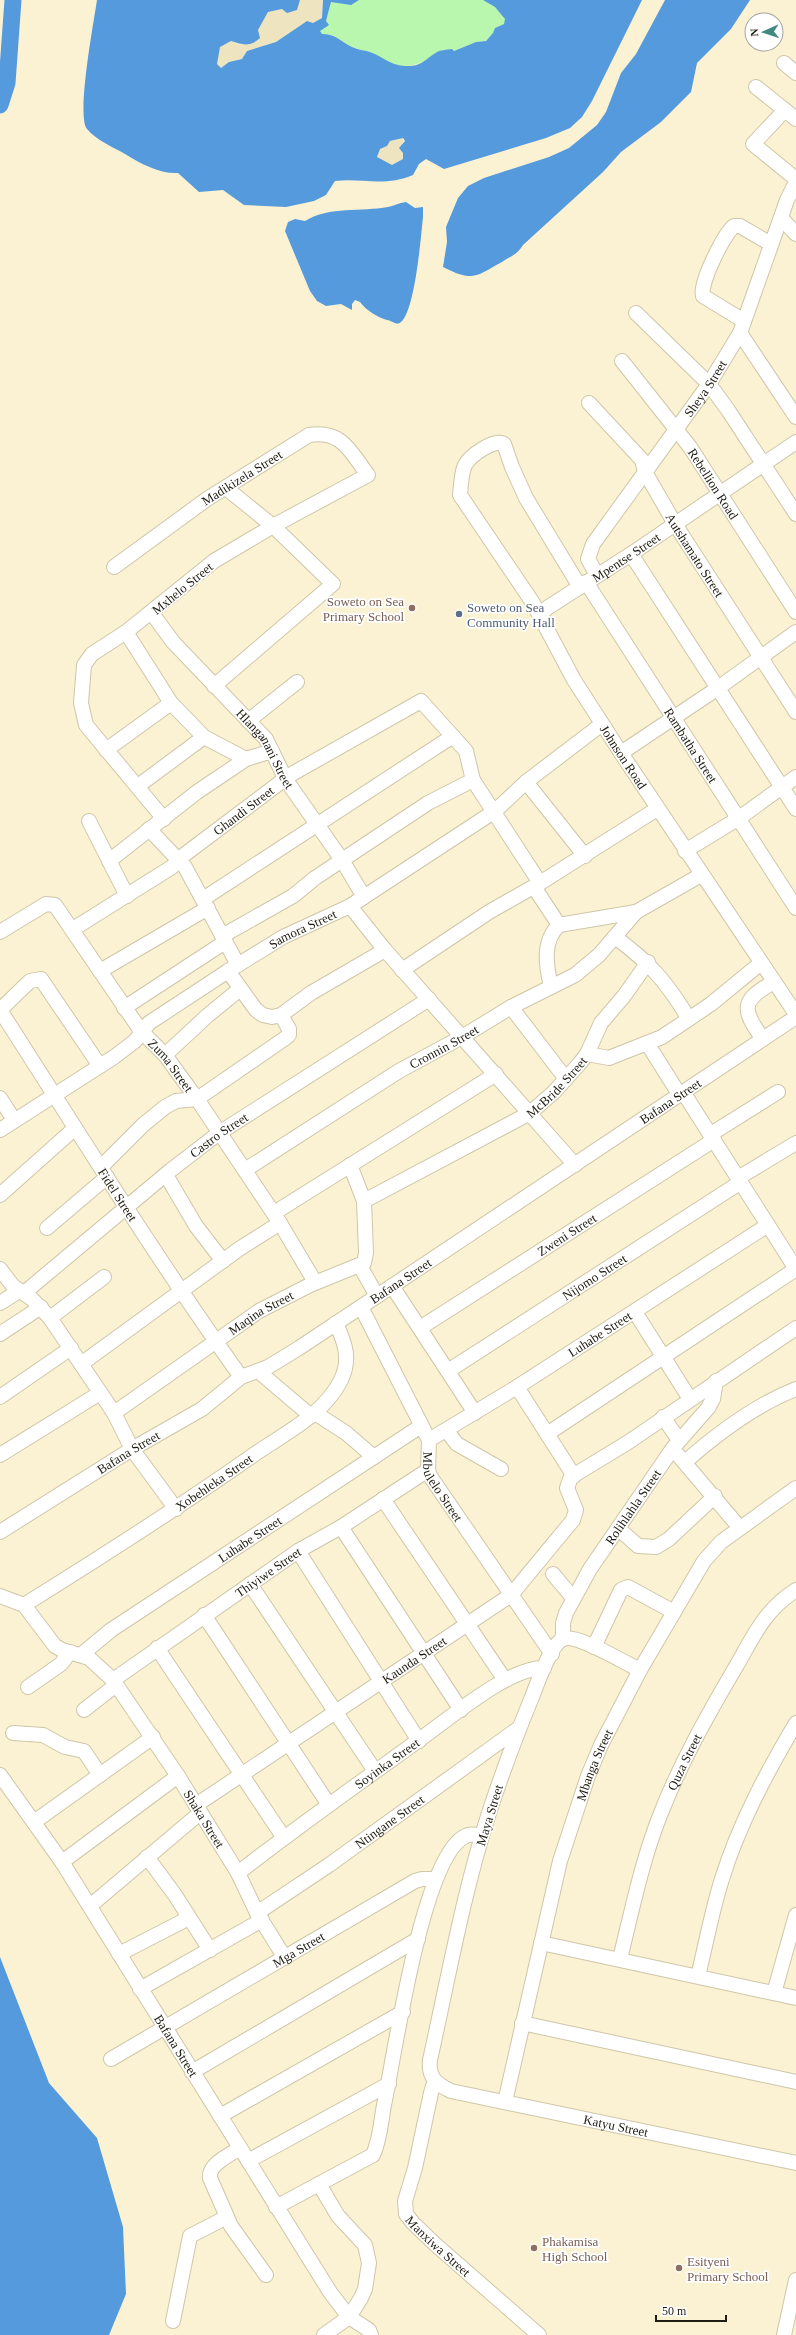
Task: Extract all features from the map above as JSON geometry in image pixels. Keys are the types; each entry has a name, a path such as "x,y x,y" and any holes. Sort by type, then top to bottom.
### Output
{"street":[{"path":"784,63 796,73"},
{"path":"756,86 796,119"},
{"path":"785,110 753,144 796,180"},
{"name":"Sheya Street","path":"588,581 590,549 709,384 742,327 771,244 796,180"},
{"path":"781,218 796,234"},
{"path":"771,244 740,226 734,226 705,278 702,290 703,296 742,327 796,417"},
{"path":"636,313 709,384 728,410 796,514"},
{"name":"Rebellion Road","path":"622,361 690,447 796,612"},
{"name":"Autshamato Street","path":"589,403 642,460 645,472 676,524 796,712"},
{"name":"Madikizela Street","path":"114,568 207,499 298,440 309,435 329,434 343,442 368,474"},
{"name":"Mpentse Street","path":"541,621 542,613 546,608 631,554 796,442"},
{"name":"Johnson Road","path":"588,581 526,498 512,467 504,444 497,443 490,446 467,462 462,474 460,495 533,602 541,621 574,680 602,724 657,809 796,1016"},
{"name":"Mxhelo Street","path":"164,818 138,786 88,730 83,719 81,703 82,671 84,665 92,654 126,632 214,561 273,526 368,474"},
{"path":"214,686 333,584 273,526 226,488"},
{"path":"631,554 796,809"},
{"name":"Rambatha Street","path":"588,581 796,908"},
{"name":"Hlanganani Street","path":"151,612 173,642 266,739 286,780 342,860 364,897"},
{"path":"126,632 171,703 204,737 246,759"},
{"path":"621,753 718,688 796,632"},
{"path":"248,721 297,682"},
{"name":"Ghandi Street","path":"73,929 127,896 179,860 286,780 294,772 421,701 453,736"},
{"path":"106,750 171,703"},
{"name":"Samora Street","path":"0,1130 100,1066 131,1044 149,1023 233,968 282,938 350,906 495,811 526,782 602,724"},
{"path":"100,971 205,903 316,824 453,736 467,754 473,780 495,811 559,925"},
{"path":"138,786 204,737"},
{"path":"109,861 197,792 246,759 272,751"},
{"path":"685,851 739,818 796,777"},
{"path":"124,1008 224,939 293,896 342,860 428,803 473,780"},
{"path":"526,782 584,856"},
{"path":"402,970 489,912 537,885 657,809"},
{"path":"89,820 127,896"},
{"path":"148,829 179,860 205,903 224,939 240,989 260,1013 268,1017 281,1015 311,993 385,950"},
{"path":"551,986 546,959 553,934 559,925 636,912 701,875"},
{"name":"Zuma Street","path":"0,932 46,904 55,905 73,929 124,1008 141,1031 165,1055 197,1099 277,1218 315,1282"},
{"path":"350,906 402,970 496,1074 575,1165"},
{"name":"Cronnin Street","path":"245,1170 399,1071 462,1038 511,1007 579,972 615,937 636,912"},
{"path":"615,937 648,962 672,990 689,1019"},
{"path":"587,1054 597,1029 624,996 648,962"},
{"name":"McBride Street","path":"364,1201 530,1113 566,1079 587,1054 609,1058 668,1033 689,1019 761,963"},
{"path":"0,1010 30,981 41,979 100,1066"},
{"path":"763,1039 751,1021 747,1009 753,994 774,982"},
{"path":"165,1055 207,1016 240,989"},
{"name":"Castro Street","path":"0,1303 21,1292 219,1133 429,999"},
{"path":"511,1007 566,1079"},
{"name":"Fidel Street","path":"0,1010 74,1129 104,1172 181,1292 241,1377"},
{"path":"47,1228 104,1172 143,1125 165,1107 176,1101 197,1099 289,1036 289,1029 281,1015"},
{"name":"Bafana Street","path":"0,1532 132,1449 202,1409 241,1377 258,1371 280,1360 575,1165 796,1016"},
{"path":"547,1434 662,1356 796,1269 712,1137 647,1043"},
{"path":"80,1364 133,1324 181,1292 277,1218 350,1165 496,1074"},
{"name":"Zweni Street","path":"420,1328 712,1137 778,1092"},
{"path":"0,1098 14,1120"},
{"path":"0,1195 74,1129"},
{"name":"Nijomo Street","path":"448,1371 796,1143"},
{"path":"350,1165 364,1201 366,1258 360,1266 378,1296"},
{"path":"166,1175 196,1226 223,1261"},
{"name":"Luhabe Street","path":"429,1440 517,1387 768,1225"},
{"name":"Maqina Street","path":"114,1413 260,1311 315,1282 360,1266"},
{"path":"0,1269 21,1292 46,1312 114,1413 132,1449 176,1508"},
{"path":"0,1334 46,1312 104,1277"},
{"path":"392,1286 475,1413"},
{"name":"Mbulelo Street","path":"361,1306 429,1440 428,1470 433,1480 510,1595 552,1654"},
{"path":"635,1312 690,1399"},
{"name":"Xobehleka Street","path":"24,1605 176,1508 313,1414 335,1390 346,1363 345,1343 336,1323"},
{"path":"517,1387 574,1476 627,1443 663,1417 796,1328"},
{"path":"0,1397 70,1348"},
{"path":"258,1371 313,1414 346,1433 374,1457"},
{"name":"Rolihlahla Street","path":"563,1639 563,1623 573,1598 676,1444 711,1403 716,1381"},
{"path":"685,1462 708,1442 755,1409 796,1389"},
{"path":"0,1455 100,1393"},
{"path":"663,1417 685,1462 715,1496 740,1528"},
{"name":"Luhabe Street","path":"75,1654 421,1426"},
{"path":"446,1430 457,1444 501,1469"},
{"name":"Thiyiwe Street","path":"114,1682 157,1648 298,1551 341,1526 428,1470"},
{"name":"Kaunda Street","path":"90,1906 146,1858 198,1809 242,1774 380,1682 425,1654 510,1595 573,1520 576,1510 567,1488 569,1479 574,1476"},
{"name":"Mbanga Street","path":"505,2102 560,1862 588,1776 601,1745 640,1670 708,1557 721,1542 796,1488"},
{"path":"619,1529 638,1546 656,1548 669,1539 715,1496"},
{"path":"383,1499 505,1680"},
{"path":"341,1526 461,1710"},
{"path":"298,1551 380,1682 419,1741"},
{"path":"553,1574 573,1598"},
{"path":"250,1584 375,1771"},
{"path":"594,1647 621,1590 628,1587 674,1612"},
{"name":"Quza Street","path":"620,1959 647,1853 660,1814 675,1781 714,1704 766,1615 779,1602 796,1590"},
{"path":"1,1599 24,1605"},
{"name":"Shaka Street","path":"24,1605 55,1646 98,1665 114,1682 153,1737 178,1776 238,1873 260,1916 285,1958"},
{"path":"204,1615 290,1742 329,1804"},
{"path":"563,1639 576,1639 640,1670"},
{"name":"Maya Street","path":"437,2084 430,2073 430,2060 482,1836 519,1728 544,1668 563,1639"},
{"path":"157,1648 284,1838"},
{"path":"28,1688 75,1654"},
{"name":"Soyinka Street","path":"238,1873 329,1804 505,1680 528,1669 544,1668"},
{"path":"84,1710 114,1682"},
{"path":"698,1976 721,1880 732,1851 748,1811 796,1722"},
{"name":"Ntingane Street","path":"140,1989 210,1950 260,1916 519,1728"},
{"path":"13,1733 43,1735 66,1747 84,1751 100,1775"},
{"path":"34,1822 153,1737"},
{"name":"Bafana Street","path":"0,1775 62,1862 90,1906 140,1989 330,2292 344,2325 369,2330 371,2335"},
{"path":"62,1862 178,1776"},
{"path":"276,2207 373,2155 418,1939 435,1879 445,1859 460,1840 470,1835 482,1836"},
{"path":"146,1858 190,1918 210,1950"},
{"name":"Mga Street","path":"111,2059 164,2026 285,1958 415,1881 422,1879 435,1879"},
{"path":"774,1993 796,1915"},
{"path":"119,1954 190,1918"},
{"path":"192,2072 418,1939"},
{"path":"541,1943 796,1998"},
{"path":"220,2116 402,2012"},
{"path":"522,2023 796,2082"},
{"path":"248,2161 389,2084"},
{"name":"Katyu Street","path":"437,2084 451,2091 796,2163"},
{"name":"Manxiwa Street","path":"437,2084 433,2086 430,2093 415,2168 405,2201 406,2214 412,2223 436,2245 539,2335"},
{"path":"240,2148 214,2166 210,2171 212,2182 227,2217 266,2275"},
{"path":"319,2184 335,2212 365,2244 368,2253 365,2289 344,2325 324,2335"},
{"path":"173,2321 190,2236 227,2217"},
{"path":"784,2335 796,2280"}],"green space":[{"path":"359,0 483,0 495,7 506,19 504,24 495,28 493,34 485,41 476,42 454,51 438,51 433,56 421,63 400,66 386,62 377,55 354,48 335,37 322,34 319,31 326,21 331,1 349,4"}],"sand":[{"path":"300,0 323,0 322,18 313,23 307,21 276,42 247,51 242,59 229,62 221,68 217,64 219,47 231,41 240,45 258,30 268,12 282,9 297,10"},
{"path":"403,138 403,159 392,166 377,157 380,149 387,146 390,141"}],"water":[{"path":"97,0 300,0 297,10 287,13 282,9 268,12 258,30 260,38 253,43 246,44 231,41 220,47 217,64 221,68 229,62 242,59 247,51 276,42 307,21 313,23 322,18 323,0 359,0 351,5 331,2 326,21 329,25 320,31 322,34 327,34 334,37 356,49 368,51 394,64 410,66 419,64 438,51 452,49 454,51 476,42 486,41 493,33 495,28 504,24 505,19 495,7 483,0 642,0 592,101 582,117 570,128 546,138 444,169 426,159 419,164 413,175 403,179 393,181 335,181 326,195 314,201 286,207 244,205 223,190 199,192 178,173 164,172 144,165 95,137 87,129 84,121 85,88","holes":["403,138 405,141 399,148 403,153 403,159 392,165 377,157 380,149 387,146 390,141"]},
{"path":"665,0 750,0 731,29 697,63 691,92 661,122 621,152 603,172 523,245 517,253 486,271 474,276 461,275 443,267 447,242 446,227 458,198 468,186 484,178 549,157 569,148 597,125 606,112 621,73 636,54"},
{"path":"406,202 415,208 423,207 423,217 414,289 406,315 401,322 396,323 380,317 369,311 360,302 355,300 352,304 352,310 341,304 326,306 317,301 310,291 285,231 288,222 295,219 305,221 314,216 335,211 388,207"},
{"path":"0,1957 49,2083 97,2138 123,2227 126,2294 109,2335 0,2335"}],"waterway":[{"path":"0,105 7,83 13,0"}],"place":[{"name":"Soweto on Sea Primary School","path":"412,608"},
{"name":"Soweto on Sea Community Hall","path":"459,614"},
{"name":"Phakamisa High School","path":"534,2248"},
{"name":"Esityeni Primary School","path":"679,2268"}]}
